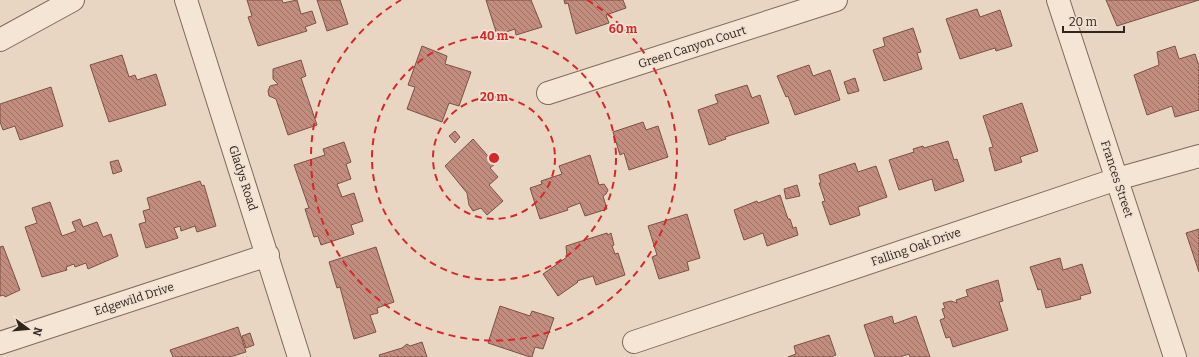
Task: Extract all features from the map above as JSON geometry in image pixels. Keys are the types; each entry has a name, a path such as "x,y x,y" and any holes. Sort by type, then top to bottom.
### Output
{"street":[{"path":"0,40 73,0"},
{"name":"Gladys Road","path":"186,0 268,254 298,357"},
{"name":"Green Canyon Court","path":"548,93 836,0"},
{"name":"Frances Street","path":"1058,0 1176,357"},
{"name":"Falling Oak Drive","path":"634,342 1117,179 1199,156"},
{"name":"Edgewild Drive","path":"0,343 268,254"}],"building":[{"path":"247,0 282,0 283,3 297,0 301,14 312,11 316,23 305,27 307,31 258,46 248,17 252,16"},
{"path":"317,0 340,0 348,24 327,31"},
{"path":"486,0 531,0 542,27 516,35 515,29 497,35"},
{"path":"564,0 623,0 626,8 606,15 609,23 576,34 568,3 565,4"},
{"path":"1106,0 1199,0 1117,26"},
{"path":"977,9 980,17 1000,10 1012,46 996,51 995,48 960,59 946,19"},
{"path":"913,28 921,52 917,53 922,69 884,81 873,50 885,46 883,38"},
{"path":"422,46 447,56 445,64 471,72 459,106 449,103 442,122 407,109 415,87 408,85"},
{"path":"1175,46 1179,59 1195,54 1199,66 1199,110 1175,117 1172,106 1147,115 1134,75 1159,65 1157,52"},
{"path":"122,55 129,77 135,75 137,80 156,74 166,105 109,122 90,65"},
{"path":"301,60 306,76 301,78 317,125 288,135 276,99 269,96 268,91 270,86 278,84 273,79 273,69"},
{"path":"809,65 813,76 830,70 840,100 795,115 788,96 786,97 777,76"},
{"path":"855,78 859,91 848,94 844,82"},
{"path":"747,85 752,98 760,95 769,123 725,137 726,139 709,145 698,110 718,103 715,95"},
{"path":"51,87 63,126 20,140 15,126 3,130 0,122 0,104"},
{"path":"1022,103 1038,151 1020,157 1022,162 995,171 989,148 993,147 983,116"},
{"path":"643,122 646,130 658,126 668,157 629,170 624,153 620,155 613,132"},
{"path":"455,131 460,137 455,143 449,136"},
{"path":"473,139 495,164 490,168 498,177 489,185 503,201 487,215 481,208 473,211 469,205 467,193 445,166"},
{"path":"948,141 954,160 957,159 964,181 935,191 932,179 899,190 889,160 914,152 913,149 923,146 924,148"},
{"path":"344,142 351,162 346,164 351,179 337,184 342,197 354,193 363,221 351,225 354,234 321,245 318,236 314,237 305,209 309,208 294,165 325,155 323,149"},
{"path":"590,155 599,185 604,184 608,190 603,196 607,209 585,216 580,203 567,208 568,210 540,219 530,188 542,184 541,181 562,174 559,166"},
{"path":"118,160 122,171 113,174 110,162"},
{"path":"855,163 858,172 876,166 887,197 858,207 860,215 830,225 822,202 825,201 819,183 821,183 819,175"},
{"path":"200,181 202,186 204,185 216,226 197,232 195,226 181,231 180,226 174,228 178,238 146,248 139,224 146,222 143,211 150,209 147,198"},
{"path":"797,185 800,196 786,199 784,189"},
{"path":"780,195 788,219 790,219 793,228 796,227 798,235 767,246 763,233 744,240 734,210 757,201 758,203"},
{"path":"50,202 62,236 76,231 72,222 80,219 83,227 97,222 103,237 111,234 118,256 88,269 86,263 75,267 74,264 66,267 67,270 42,277 25,227 37,223 32,208"},
{"path":"687,214 700,258 687,262 689,270 659,279 652,257 657,255 648,226"},
{"path":"1199,229 1199,272 1186,233"},
{"path":"607,233 608,235 611,233 614,245 612,246 615,254 618,253 625,275 596,285 593,276 577,281 578,282 558,296 543,274 567,257 566,246"},
{"path":"3,246 20,290 5,297 4,295 0,296 0,247"},
{"path":"376,247 394,302 377,308 378,313 370,315 376,332 354,339 340,287 337,288 329,262"},
{"path":"1060,258 1063,270 1082,264 1091,293 1080,296 1081,299 1046,308 1041,289 1038,290 1030,267"},
{"path":"998,280 1003,301 999,302 1008,330 953,347 950,337 946,338 940,320 945,318 942,309 945,308 943,303 951,301 957,303 956,300 968,296 966,290"},
{"path":"500,306 530,316 532,311 554,318 543,349 535,347 532,357 530,357 488,343"},
{"path":"892,316 894,324 916,316 930,357 910,357 909,354 900,357 875,357 864,325"},
{"path":"238,327 246,352 230,357 173,357 170,350"},
{"path":"250,333 254,345 246,348 242,336"},
{"path":"829,335 836,355 831,357 788,357 796,354 794,346"},
{"path":"422,342 427,357 380,357 379,355 402,348 407,344 410,346"}]}
